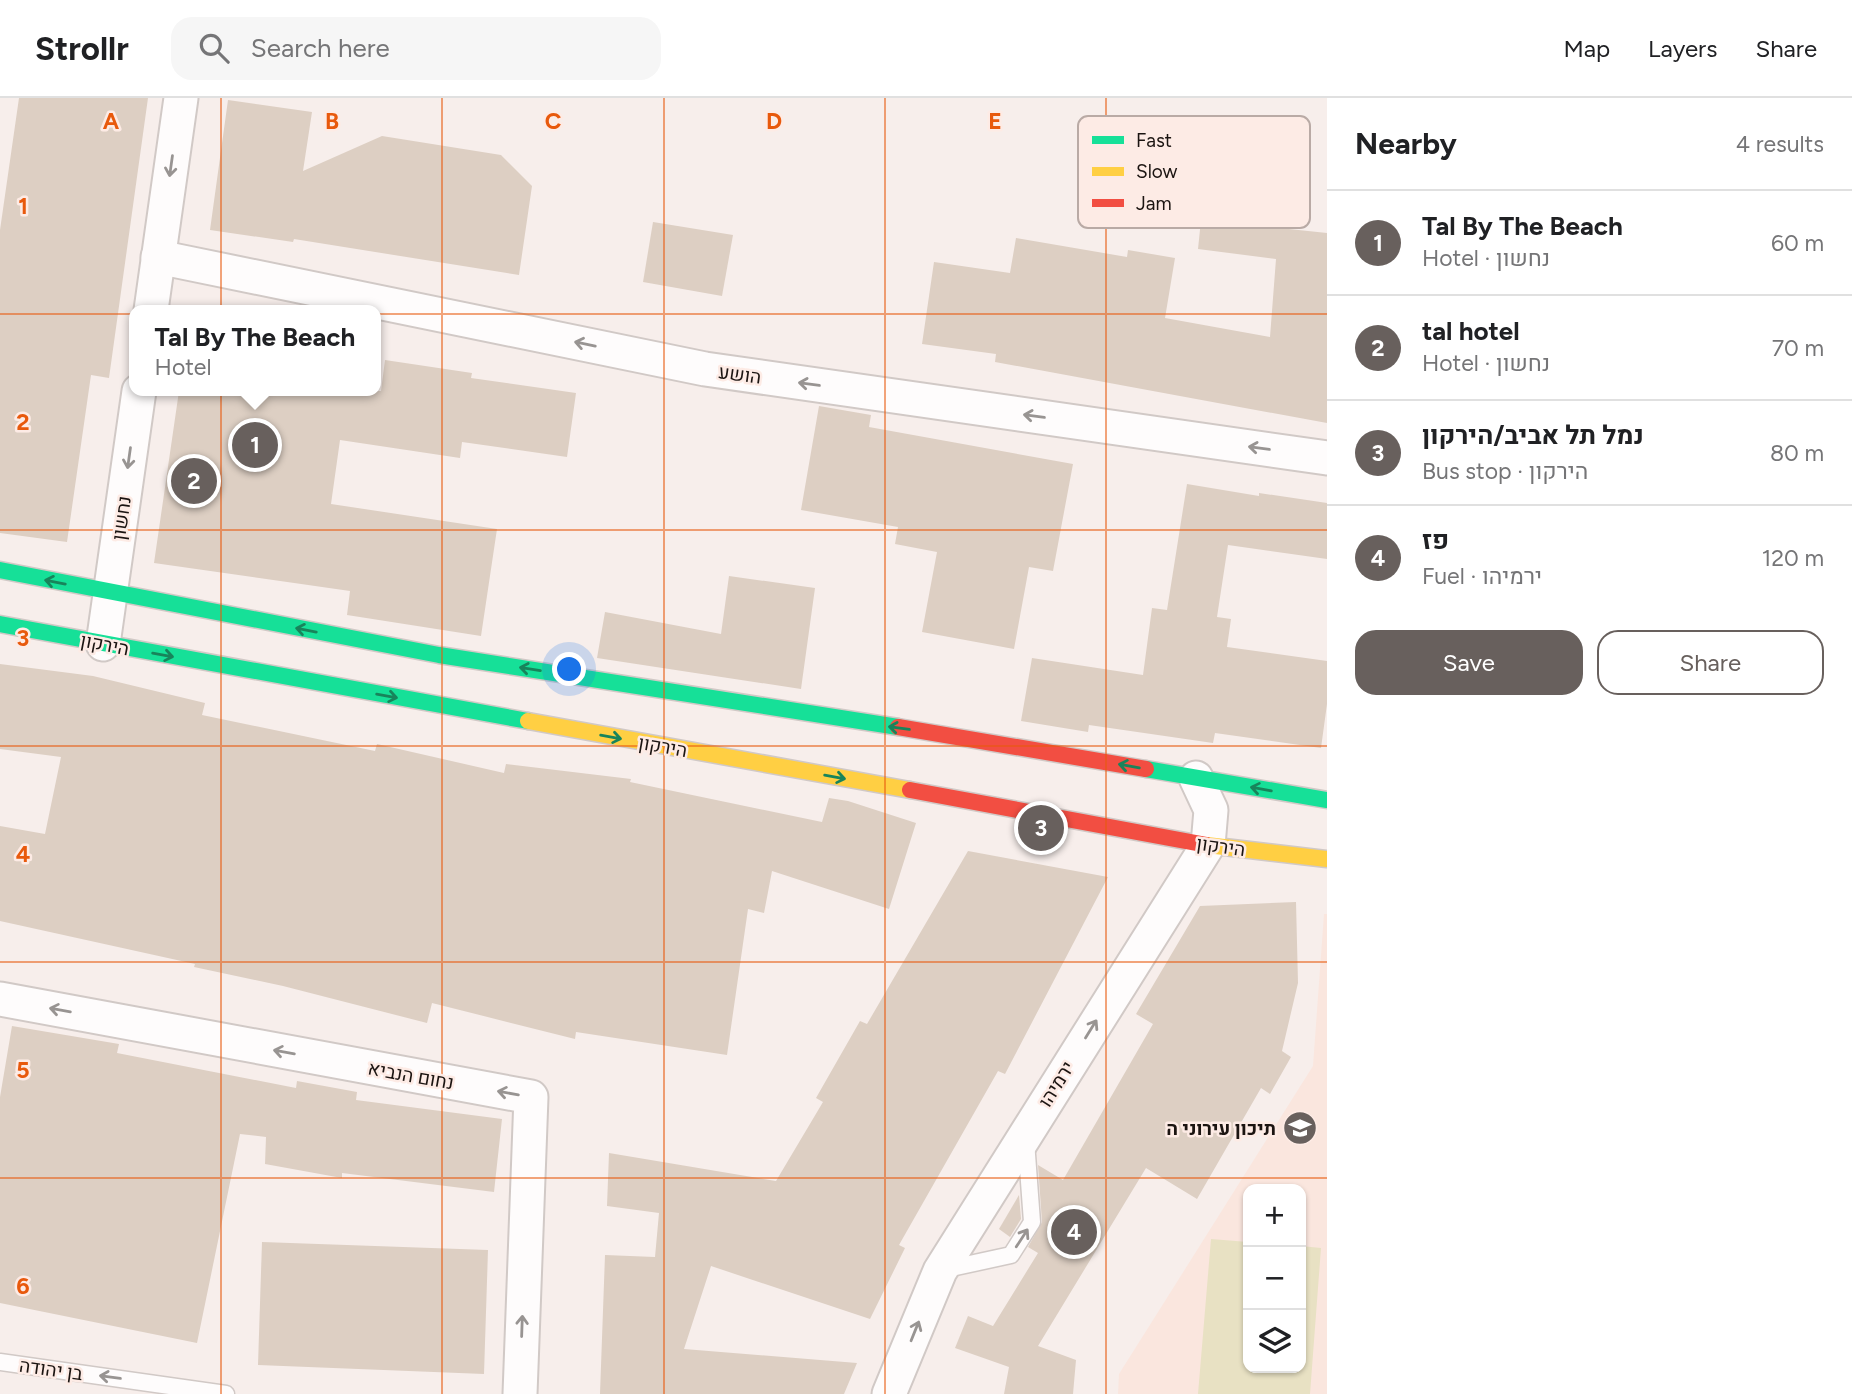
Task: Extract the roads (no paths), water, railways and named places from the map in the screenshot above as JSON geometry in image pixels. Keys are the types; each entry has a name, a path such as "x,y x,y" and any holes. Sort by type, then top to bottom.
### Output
{"main road":[{"path":"0,570 439,655 967,738 1327,800"},
{"name":"הירקון","path":"0,624 1208,845 1327,859"}],"street":[{"path":"152,305 181,98"},
{"name":"הושע","path":"158,257 705,369 1327,458"},
{"name":"נחשון","path":"103,644 138,396"},
{"name":"ירמיהו","path":"889,1394 940,1271 1208,845 1211,810 1196,778"},
{"name":"נחום הנביא","path":"0,999 531,1097 520,1394"}],"lane":[{"path":"940,1271 1011,1255 1032,1222 1026,1131"},
{"name":"בן יהודה","path":"0,1362 226,1394"}],"place":[{"name":"Tal By The Beach","path":"255,445"},
{"name":"tal hotel","path":"194,481"},
{"name":"נמל תל אביב/הירקון","path":"1041,828"},
{"name":"תיכון עירוני ה","path":"1300,1128"},
{"name":"פז","path":"1074,1232"}]}
